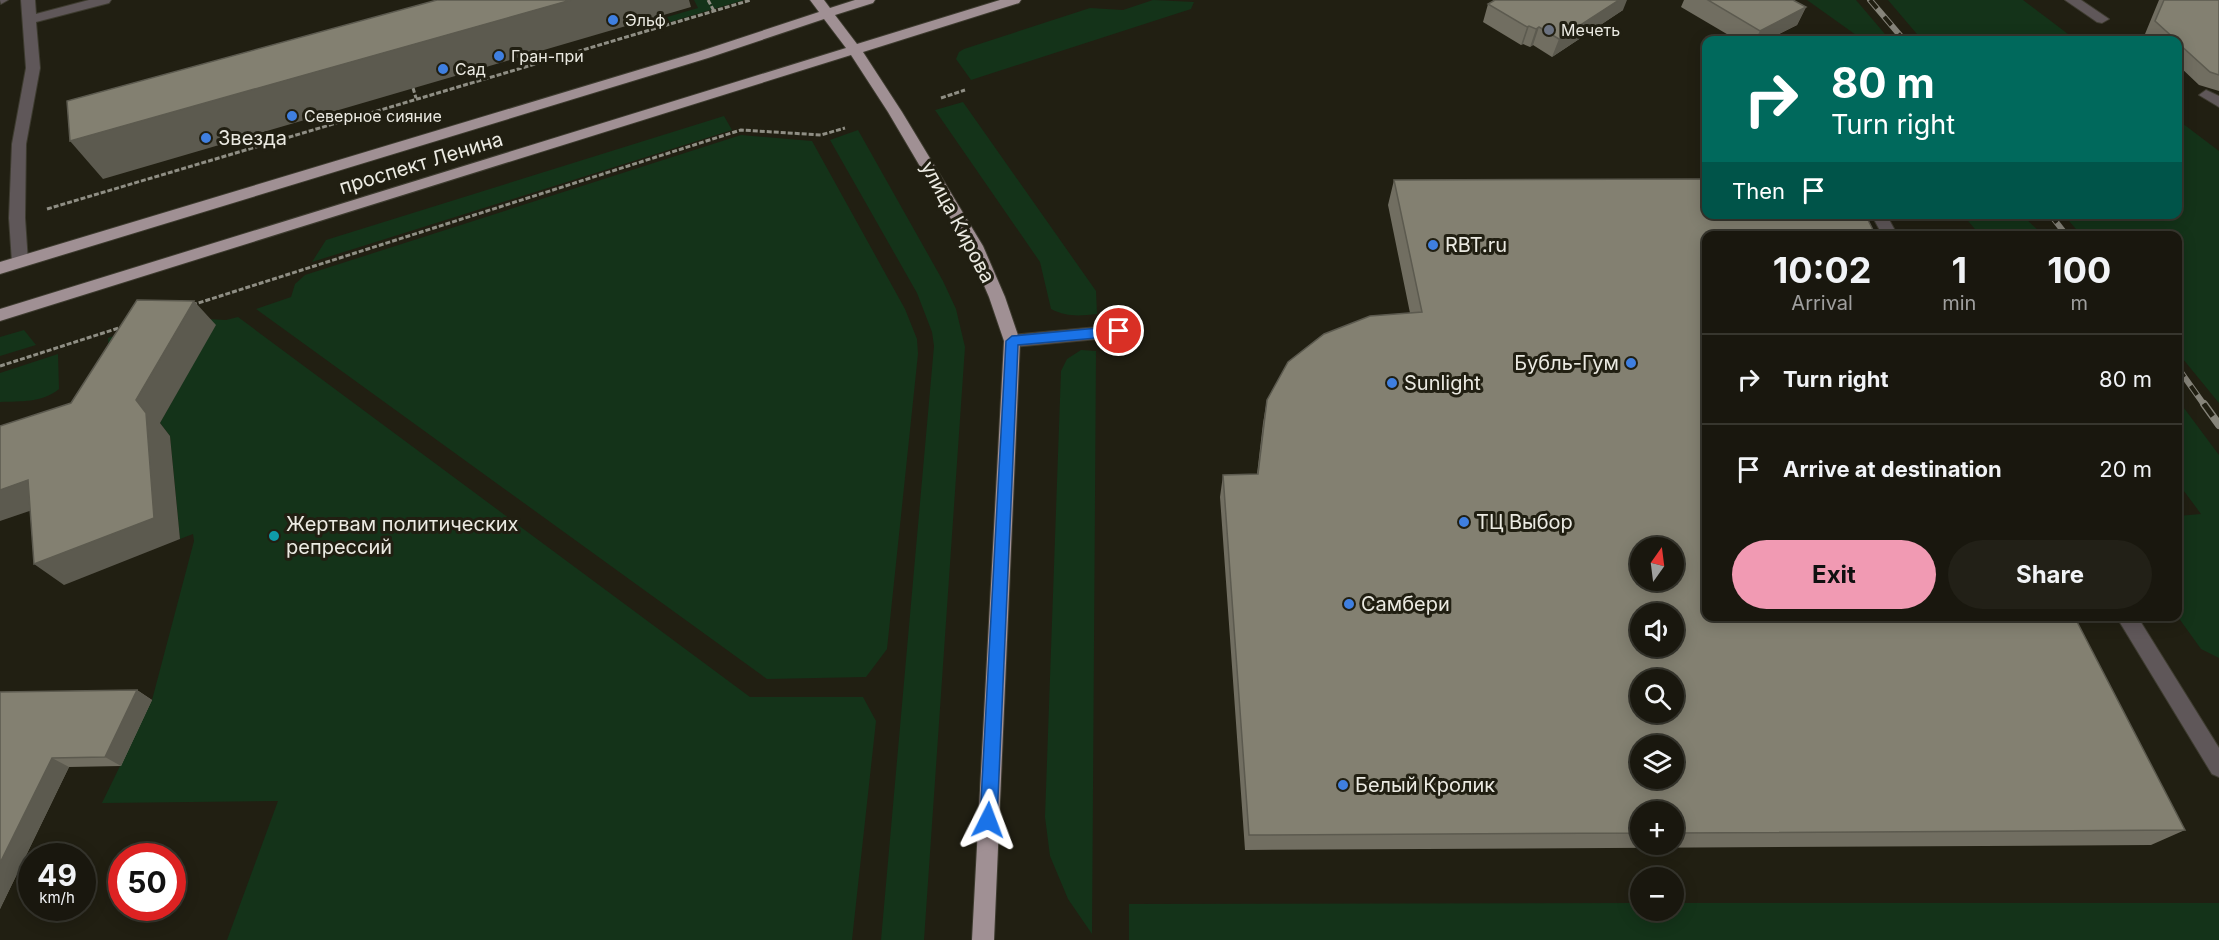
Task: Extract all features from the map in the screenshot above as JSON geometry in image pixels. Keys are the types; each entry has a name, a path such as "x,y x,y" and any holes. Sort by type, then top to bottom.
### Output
{"main road":[{"name":"улица Кирова","path":"817,0 854,49 918,149 975,246 997,297 1012,341 982,940"},
{"name":"проспект Ленина","path":"0,268 703,55 868,0"},
{"name":"проспект Ленина","path":"0,315 1014,0"}],"lane":[{"path":"20,262 17,218 19,144 33,68 28,0"},
{"path":"29,20 104,0"},
{"path":"2072,0 2102,20"},
{"path":"1012,341 1119,331"},
{"path":"2129,621 2219,767"}],"path":[{"path":"708,0 714,11"},
{"path":"17,218 751,0"},
{"path":"413,88 416,98"},
{"path":"941,98 965,90"},
{"path":"183,308 741,130 821,135 845,128"},
{"path":"0,366 129,325"}],"green space":[{"path":"694,0 744,0 670,22 667,17 698,8"},
{"path":"1153,0 1194,2 1191,9 971,80 956,59 959,52 964,49 1090,8 1123,10"},
{"path":"1807,0 1856,0 1887,36 1857,36"},
{"path":"1888,0 2023,0 2071,36 1919,36"},
{"path":"963,102 1096,291 1097,314 1073,315 1051,309 1040,262 935,110"},
{"path":"724,116 732,130 312,262 326,240"},
{"path":"2182,123 2219,151 2219,403 2182,358 2182,231 2078,231 2067,219 2182,219"},
{"path":"858,130 943,281 956,309 965,347 924,940 881,940 934,346 932,332 917,293 830,140"},
{"path":"741,135 812,141 905,309 917,339 918,354 887,649 866,677 767,679 256,309 291,297 295,284 305,275"},
{"path":"1966,219 2026,219 2039,231 1977,231"},
{"path":"169,317 226,320 238,317 750,697 863,697 876,721 852,940 227,940 278,801 102,803 152,700 194,541 193,534 180,539 170,436 160,423 215,325 113,399 108,338"},
{"path":"24,330 36,345 0,356 0,337"},
{"path":"1081,350 1096,351 1092,934 1068,899 1050,856 1045,817 1061,371 1067,359"},
{"path":"58,354 59,389 38,399 0,402 0,373"},
{"path":"2182,405 2219,455 2219,658 2201,649 2181,621 2182,516 2201,514 2182,488"},
{"path":"1630,903 1630,921 1684,921 1684,903 2219,903 2219,940 1129,940 1129,904"}],"building":[{"path":"437,0 571,0 70,141 67,101"},
{"path":"1495,0 1619,0 1559,39 1539,27 1536,29 1527,27 1488,4"},
{"path":"1708,0 1793,0 1806,7 1760,31"},
{"path":"2164,0 2219,0 2219,75 2210,72 2182,47 2182,36 2172,36 2155,21"},
{"name":"ТЦ Выбор","path":"1702,179 1702,219 1868,219 1874,231 1702,231 1702,621 2077,621 2185,830 1684,833 1684,801 1630,801 1630,833 1249,835 1223,475 1258,474 1267,400 1288,362 1324,334 1370,316 1422,312 1394,180"},
{"path":"137,300 194,301 136,400 146,413 154,518 34,564 28,480 0,490 0,426 71,403"},
{"path":"137,690 105,757 52,758 0,863 0,692"}],"railway":[{"path":"1870,0 1901,36"},
{"path":"2054,219 2063,231"},
{"path":"2182,374 2205,406"},
{"path":"2204,404 2219,425"}],"place":[{"name":"Эльф","path":"613,20"},
{"name":"Мечеть","path":"1549,30"},
{"name":"Гран-при","path":"499,56"},
{"name":"Сад","path":"443,69"},
{"name":"Северное сияние","path":"292,116"},
{"name":"Звезда","path":"206,138"},
{"name":"RBT.ru","path":"1433,245"},
{"name":"Бубль-Гум","path":"1631,363"},
{"name":"Sunlight","path":"1392,383"},
{"name":"ТЦ Выбор","path":"1464,522"},
{"name":"Жертвам политических репрессий","path":"274,536"},
{"name":"Самбери","path":"1349,604"},
{"name":"Белый Кролик","path":"1343,785"}],"route":[{"path":"988,820 1012,341 1119,331"}]}
